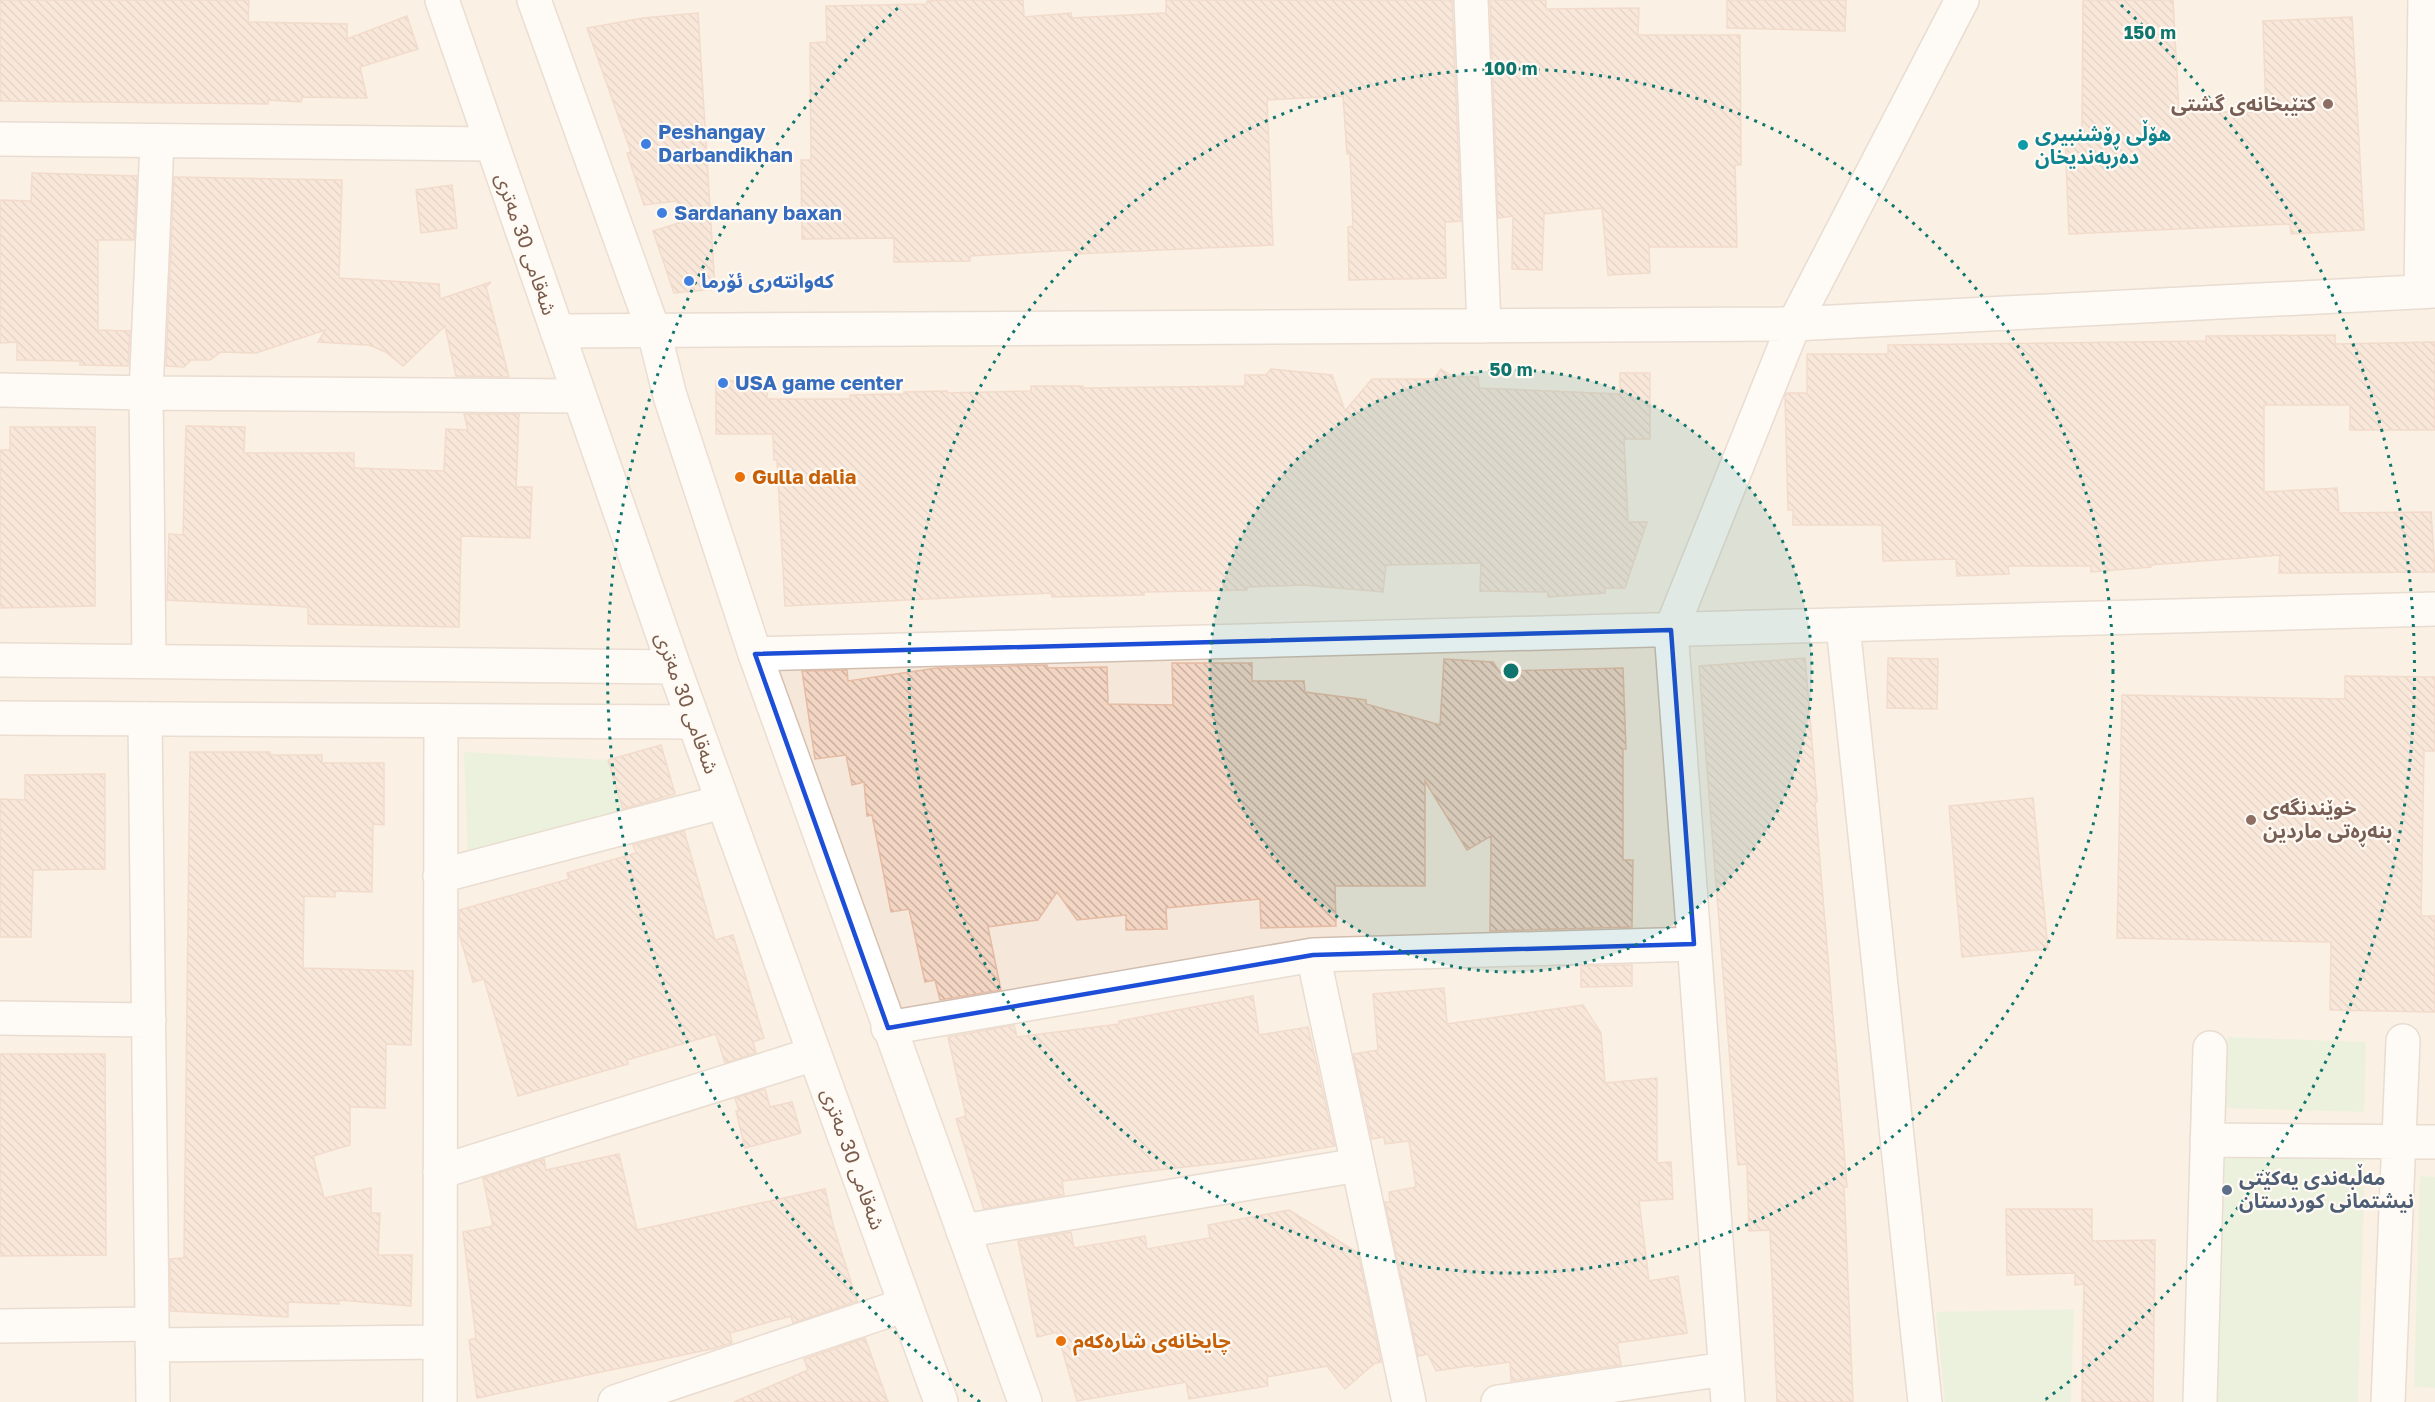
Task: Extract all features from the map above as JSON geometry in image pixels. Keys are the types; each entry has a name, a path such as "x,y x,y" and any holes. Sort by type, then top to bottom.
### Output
{"street":[{"name":"شەقامی 30 مەتری","path":"442,0 722,802 941,1402"},
{"path":"534,0 654,332 670,396 755,654 888,1028 1025,1402"},
{"path":"1471,0 1484,326"},
{"path":"1728,1402 1671,630 1794,324 1962,0"},
{"path":"557,331 1794,324 2428,292 2425,0"},
{"path":"0,139 492,144"},
{"path":"149,662 146,393 157,142"},
{"path":"0,390 579,396"},
{"path":"755,654 2435,609"},
{"path":"1842,626 1925,1402"},
{"path":"0,660 674,667"},
{"path":"0,718 694,722"},
{"path":"145,719 153,1402"},
{"path":"440,1402 441,721"},
{"path":"440,876 722,802"},
{"path":"888,1028 1313,955 1694,944"},
{"path":"1313,955 1409,1402"},
{"path":"0,1018 149,1020"},
{"path":"2388,1402 2403,1041"},
{"path":"2200,1402 2210,1048"},
{"path":"440,1172 814,1054"},
{"path":"2207,1140 2435,1142"},
{"path":"963,1231 1358,1165"},
{"path":"615,1402 905,1305"},
{"path":"0,1326 152,1335 440,1342"},
{"path":"1498,1402 1725,1369"}],"highlighted area":[{"path":"1671,630 1694,944 1313,955 888,1028 755,654"}],"shaded area":[{"path":"0,0 2435,0 2435,1402 0,1402"}],"green space":[{"path":"464,752 608,760 623,810 468,852"},
{"path":"2227,1037 2366,1042 2364,1112 2225,1108"},
{"path":"2224,1151 2365,1156 2358,1402 2217,1402"},
{"path":"2420,1176 2435,1177 2435,1388 2414,1387"},
{"path":"2074,1309 2071,1402 1945,1402 1936,1312"}],"building":[{"path":"0,0 249,0 248,22 347,24 347,39 407,16 418,49 360,67 367,98 302,97 301,102 268,100 268,104 0,101"},
{"path":"1023,0 1024,17 1071,13 1072,18 1166,13 1166,0 1452,0 1461,221 1445,222 1446,278 1349,280 1348,227 1353,226 1350,154 1347,154 1343,96 1267,100 1273,245 1074,254 1073,250 970,256 970,261 894,262 894,238 802,239 801,160 811,160 810,43 827,42 826,6 927,4 927,1"},
{"path":"1490,0 1546,0 1546,9 1639,8 1638,35 1740,35 1741,165 1735,165 1737,247 1649,247 1650,273 1608,275 1602,208 1544,214 1542,270 1512,269 1513,216 1498,218"},
{"path":"1727,0 1846,0 1845,31 1727,28"},
{"path":"2083,0 2173,0 2179,112 2266,112 2263,21 2352,17 2364,230 2291,234 2290,224 2069,234 2065,134 2082,132"},
{"path":"698,13 715,289 674,293 653,231 682,222 677,201 644,205 627,153 631,152 587,28 643,18"},
{"path":"32,173 137,176 134,240 98,240 98,330 130,331 128,366 80,365 80,361 17,360 17,342 0,343 0,200 31,201"},
{"path":"174,177 342,180 339,278 439,284 440,299 491,282 486,287 509,377 456,376 445,326 403,366 386,352 369,345 318,342 325,330 256,353 221,352 210,360 191,360 184,367 166,366"},
{"path":"452,185 457,228 421,233 416,190"},
{"path":"2335,335 2335,344 2435,342 2435,430 2350,430 2350,405 2264,405 2264,492 2337,488 2339,513 2431,512 2435,572 2279,573 2280,555 2091,572 2091,566 2008,566 2009,574 1957,576 1956,559 1883,561 1882,525 1793,525 1793,510 1788,510 1785,396 1787,393 1807,393 1807,354 1888,354 1888,345 2206,341 2206,336"},
{"path":"1271,369 1332,375 1345,411 1372,379 1434,379 1441,369 1453,377 1478,377 1479,388 1620,394 1620,373 1650,373 1650,439 1624,439 1628,522 1647,522 1625,588 1605,588 1605,593 1548,597 1548,592 1480,591 1481,563 1386,565 1383,592 1304,585 1247,587 1247,590 1144,592 1144,595 1052,597 1051,593 785,606 777,460 774,460 773,434 716,434 716,381 767,380 767,399 850,399 850,395 904,394 904,392 1031,391 1031,386 1083,386 1083,388 1245,386 1245,375 1266,375"},
{"path":"464,414 519,414 516,487 532,487 530,538 461,536 459,627 308,624 308,607 167,600 169,534 183,535 186,426 245,427 244,453 354,453 354,468 444,471 446,429 468,430"},
{"path":"10,427 95,427 95,606 0,608 0,450 10,450"},
{"path":"1805,658 1847,1187 1844,1187 1853,1402 1777,1402 1770,1230 1749,1231 1747,1164 1738,1165 1699,666"},
{"path":"1888,658 1938,659 1937,709 1887,708"},
{"path":"1444,659 1493,662 1499,671 1623,668 1626,749 1623,749 1623,860 1633,860 1632,927 1490,931 1491,836 1467,850 1425,781 1425,886 1335,886 1336,926 1261,928 1260,899 1166,908 1167,929 1126,930 1126,915 1077,920 1057,892 1038,920 988,927 1001,990 940,1000 935,980 925,982 909,909 891,912 872,815 867,816 864,782 852,785 846,755 815,759 802,671 847,670 848,681 937,668 1047,665 1048,668 1107,667 1108,704 1173,705 1172,663 1252,663 1252,681 1304,681 1305,692 1366,700 1366,704 1440,725"},
{"path":"2345,676 2435,677 2435,751 2424,751 2421,916 2435,916 2435,1012 2330,1010 2331,942 2117,938 2122,695 2345,699"},
{"path":"661,745 675,794 623,809 608,760"},
{"path":"190,752 270,752 270,755 322,755 322,763 384,763 384,825 373,824 372,892 335,891 335,897 304,896 303,968 413,971 411,1045 386,1044 385,1108 350,1107 350,1145 313,1156 324,1198 371,1188 371,1213 380,1213 378,1255 412,1255 411,1306 339,1300 339,1304 288,1302 288,1317 171,1311 170,1259 184,1258"},
{"path":"105,774 105,869 33,870 31,937 0,937 0,799 25,800 25,775"},
{"path":"2033,798 2048,949 1962,957 1949,806"},
{"path":"684,831 715,940 733,935 764,1038 753,1042 756,1053 725,1063 716,1034 627,1060 628,1064 518,1096 484,979 473,982 459,933 459,910 569,879 567,873 636,853 633,845"},
{"path":"1632,965 1632,986 1581,987 1581,966"},
{"path":"1444,988 1447,1024 1583,1005 1601,1033 1605,1083 1657,1078 1657,1163 1671,1162 1673,1199 1639,1201 1649,1281 1678,1276 1687,1333 1617,1343 1621,1365 1511,1381 1510,1362 1436,1371 1428,1354 1418,1356 1385,1202 1390,1202 1389,1192 1416,1187 1409,1141 1385,1144 1384,1137 1372,1139 1353,1054 1378,1050 1373,994"},
{"path":"1253,996 1259,1035 1308,1027 1335,1146 1264,1158 1062,1181 1064,1195 984,1209 956,1119 966,1116 948,1037 1014,1025 1017,1037 1119,1024 1119,1021"},
{"path":"0,1054 105,1054 106,1255 0,1256"},
{"path":"765,1089 770,1107 792,1102 801,1133 745,1148 735,1098"},
{"path":"619,1154 637,1230 825,1189 833,1225 857,1301 793,1323 791,1316 730,1333 732,1343 716,1348 477,1398 469,1340 476,1338 463,1232 493,1226 483,1178 544,1159 546,1170"},
{"path":"2006,1209 2092,1209 2092,1241 2155,1240 2153,1402 2082,1402 2084,1284 2075,1285 2075,1273 2007,1275"},
{"path":"1289,1210 1358,1253 1381,1362 1375,1363 1345,1389 1327,1366 1267,1377 1268,1386 1189,1399 1186,1382 1077,1401 1057,1332 1037,1337 1018,1241 1071,1232 1074,1248 1145,1236 1147,1249 1210,1238 1208,1225"},
{"path":"865,1338 888,1402 734,1402 808,1370 804,1359"}],"place":[{"name":"کتێبخانەی گشتی","path":"2328,104"},
{"name":"Peshangay Darbandikhan","path":"646,144"},
{"name":"هۆڵی ڕۆشنبیری دەربەندیخان","path":"2023,145"},
{"name":"Sardanany baxan","path":"662,213"},
{"name":"کەوانتەری ئۆرما","path":"689,281"},
{"name":"USA game center","path":"723,383"},
{"name":"Gulla dalia","path":"740,477"},
{"name":"خوێندنگەی بنەڕەتی ماردین","path":"2251,820"},
{"name":"مەڵبەندی یەکێتی نیشتمانی کوردستان","path":"2227,1190"},
{"name":"چایخانەی شارەکەم","path":"1061,1341"}]}
